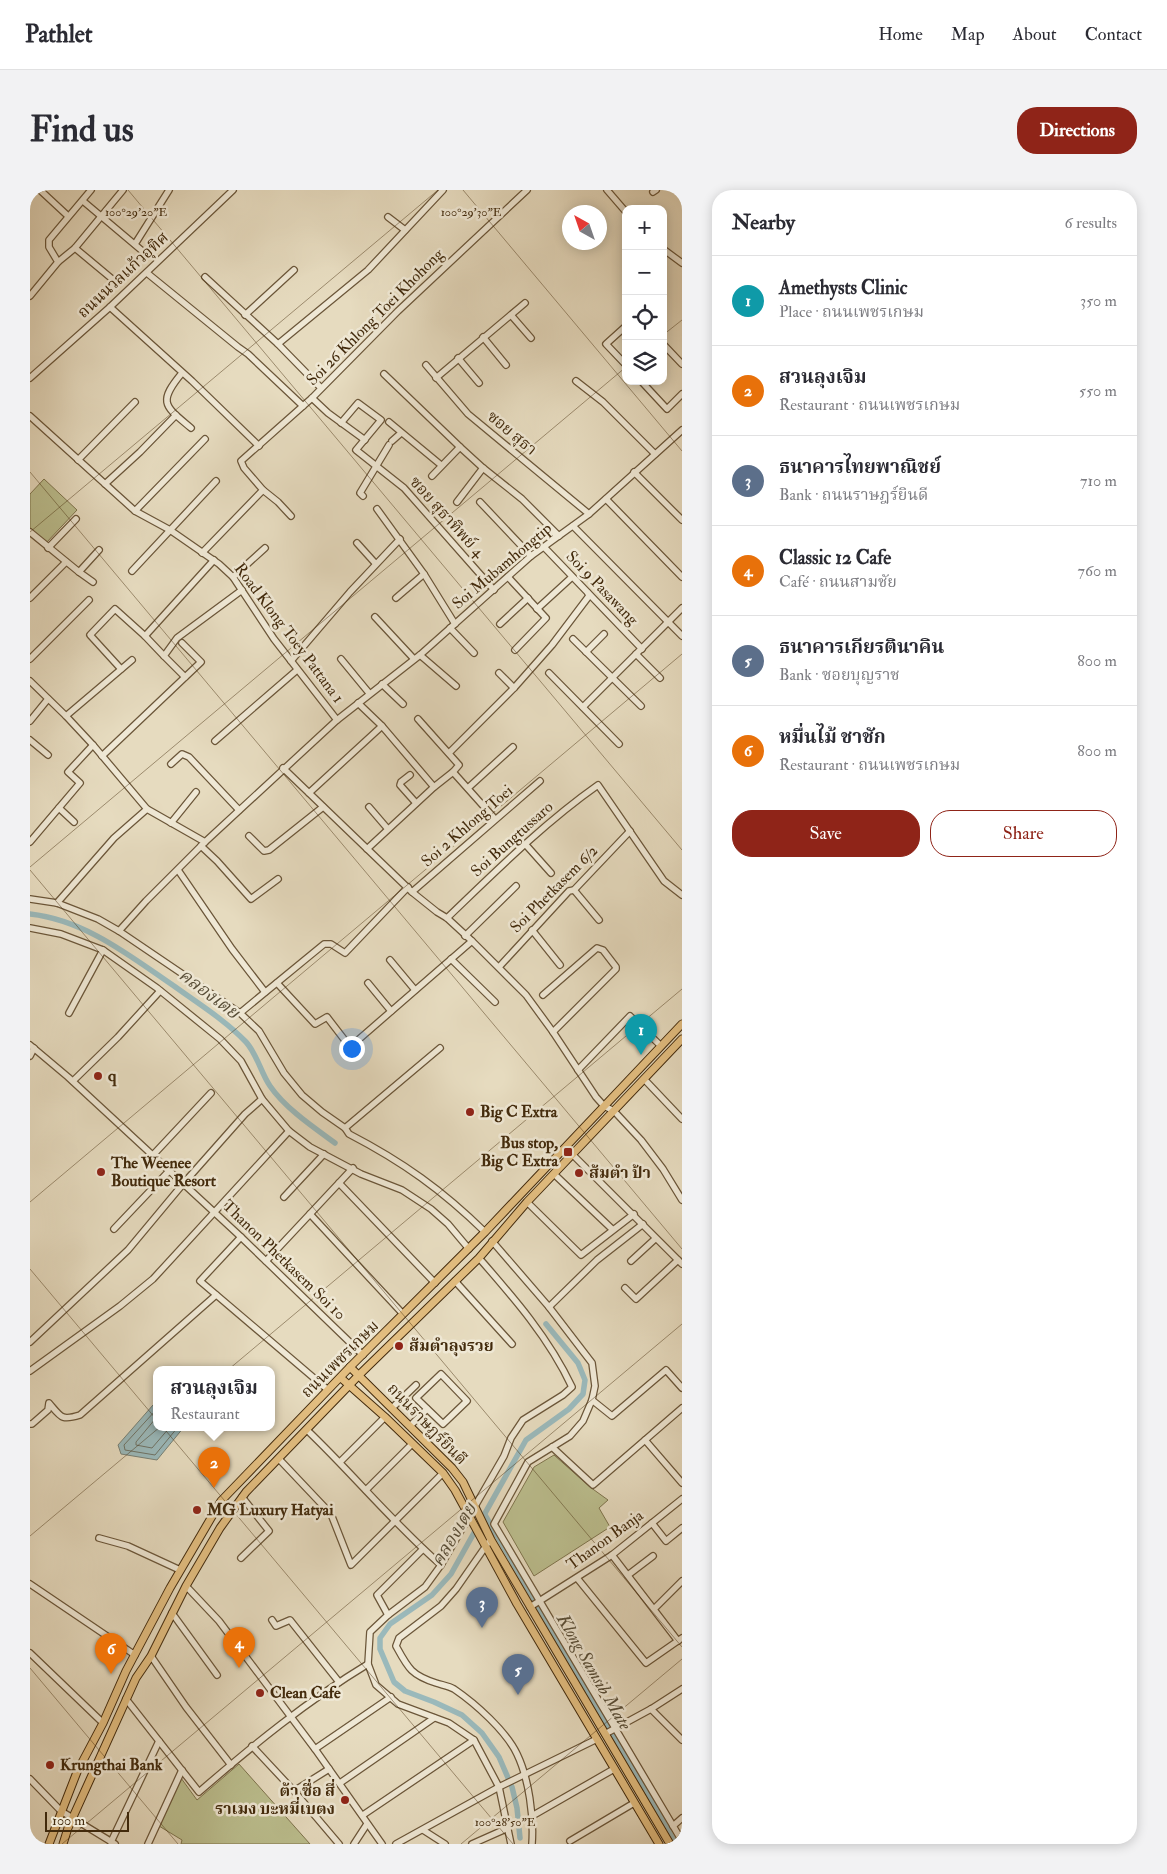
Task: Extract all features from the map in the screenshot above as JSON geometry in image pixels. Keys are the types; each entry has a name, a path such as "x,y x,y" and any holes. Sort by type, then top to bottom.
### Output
{"main road":[{"name":"ถนนเพชรเกษม","path":"49,1844 77,1772 103,1723 134,1655 180,1570 221,1501 350,1367 469,1249 682,1024"},
{"name":"ถนนเพชรเกษม","path":"63,1844 136,1678 151,1656 186,1586 220,1528 242,1497 359,1375 479,1258 527,1202 682,1039"},
{"name":"ถนนราษฎร์ยินดี","path":"350,1367 452,1468 462,1482 491,1540 670,1844"},
{"name":"ถนนราษฎร์ยินดี","path":"341,1378 443,1473 659,1844"},
{"path":"176,1580 186,1586"}],"street":[{"path":"58,262 48,244 48,240 91,190"},
{"path":"30,295 58,262 75,248 123,190"},
{"path":"136,244 169,190"},
{"name":"ถนนนวลแก้วอุทิศ","path":"30,378 147,273 234,190"},
{"path":"278,344 368,270 443,190"},
{"name":"Soi 26 Khlong Toei Khohong","path":"263,490 244,468 241,461 312,398 398,311 527,190"},
{"path":"607,190 622,207"},
{"path":"43,191 68,216"},
{"path":"83,201 102,215 146,254"},
{"path":"388,217 405,230"},
{"path":"75,248 117,283"},
{"path":"666,250 682,263"},
{"path":"245,315 294,270"},
{"path":"147,273 238,348 245,351 302,406"},
{"path":"205,277 278,344 321,388"},
{"path":"436,378 525,303"},
{"path":"110,307 259,446"},
{"path":"511,315 531,338"},
{"path":"622,330 606,344 622,361"},
{"path":"483,337 506,365"},
{"path":"667,348 682,364"},
{"path":"458,358 479,383"},
{"name":"ซอย สุธา","path":"426,365 468,414 589,514"},
{"path":"182,373 171,388 167,400 168,407 191,428"},
{"path":"384,374 483,468 522,498 559,536"},
{"path":"576,381 603,402 655,454"},
{"path":"645,385 667,409 682,394"},
{"path":"312,398 341,423 365,440 381,420 358,403 341,423"},
{"path":"78,460 135,402"},
{"path":"105,484 176,415"},
{"name":"Road Klong Toey Pattana 1","path":"30,416 135,511 170,530 214,560 232,577 297,670 337,720"},
{"path":"389,422 440,465"},
{"name":"Soi Mubamhongtip","path":"119,930 203,844 337,720 369,693 417,658 531,556 589,514 682,430"},
{"path":"363,496 360,493 376,466 391,443 401,433"},
{"path":"135,511 205,439"},
{"name":"ซอย สุธาทิพย์ 4","path":"365,440 356,450 404,488 494,590"},
{"path":"432,476 440,465 460,447"},
{"path":"457,502 483,468"},
{"path":"634,472 682,520"},
{"path":"132,571 216,481"},
{"path":"202,553 263,490 291,516"},
{"path":"606,499 682,578"},
{"path":"480,502 531,556"},
{"path":"377,509 424,574 453,626 474,653"},
{"path":"48,548 76,519"},
{"path":"573,526 682,636"},
{"path":"30,532 93,582"},
{"path":"291,661 375,563 400,539"},
{"path":"357,543 375,563"},
{"name":"Soi 9 Pasawang","path":"544,547 642,649"},
{"path":"232,577 265,548"},
{"path":"79,572 99,550"},
{"path":"145,636 214,560"},
{"path":"30,598 66,562"},
{"path":"396,598 424,574"},
{"path":"508,577 546,618 515,650"},
{"path":"538,609 572,577"},
{"path":"164,656 177,638 242,590"},
{"path":"449,753 514,688 557,638 589,596 588,593"},
{"path":"500,624 528,598"},
{"path":"30,659 89,600"},
{"path":"583,707 682,608"},
{"path":"121,669 90,635 115,609 145,636 185,677"},
{"path":"375,617 417,658 456,686"},
{"path":"586,652 604,634"},
{"path":"573,639 641,706"},
{"path":"102,756 201,662 182,644"},
{"path":"636,654 660,678"},
{"path":"341,659 369,693"},
{"path":"66,716 132,660"},
{"path":"216,741 297,670"},
{"path":"499,673 514,688"},
{"path":"549,673 619,744"},
{"path":"30,682 93,745 147,809 203,844 251,899 278,879"},
{"path":"382,684 403,704"},
{"path":"30,721 48,700"},
{"path":"358,702 382,726 434,787"},
{"path":"367,849 434,787 454,772 459,765 418,719"},
{"path":"308,793 382,726"},
{"path":"30,740 48,755"},
{"path":"30,842 80,783 68,772 93,745"},
{"path":"468,788 513,747"},
{"path":"171,764 182,754 189,757 239,810"},
{"path":"283,768 410,890 436,912 447,918 472,941 526,995 596,1097 604,1106 614,1111 642,1140 682,1200"},
{"path":"454,772 495,819"},
{"path":"410,775 400,785 416,803"},
{"name":"Soi 2 Khlong Toei","path":"278,982 324,944 331,944 345,953 410,890 540,781"},
{"name":"Soi Bungtussaro","path":"447,918 578,798 598,785 630,831"},
{"path":"171,823 196,792"},
{"path":"249,836 264,851 268,850 323,807"},
{"path":"369,807 388,828"},
{"path":"59,808 74,822"},
{"path":"58,903 114,838 147,809"},
{"path":"630,831 664,881 682,895"},
{"name":"Soi Phetkasem 6/2","path":"499,967 569,891 574,890 630,831"},
{"path":"526,845 551,873"},
{"path":"178,870 232,949 266,992"},
{"path":"465,936 516,886"},
{"path":"574,890 598,920"},
{"path":"30,899 58,903 98,919 119,930 240,1013 259,1031 284,1073 302,1095 345,1128 349,1134 385,1152 427,1180 465,1212 485,1232"},
{"path":"30,928 61,934 103,950 160,991 220,1040 241,1061 262,1099 289,1131 310,1147 353,1168 361,1174 402,1190 431,1209 448,1224 469,1249"},
{"path":"532,930 560,965"},
{"path":"240,1013 278,982 315,1024 327,1017 350,1047 472,941"},
{"path":"543,995 597,948 604,950 616,967 553,1032"},
{"path":"69,1013 103,950"},
{"path":"451,959 495,1002"},
{"path":"390,960 415,990"},
{"path":"368,984 391,1011"},
{"path":"73,1081 118,1037 160,991"},
{"path":"578,1070 630,1016 662,1046"},
{"path":"30,1056 32,1046"},
{"name":"Thanon Phetkasem Soi 10","path":"32,1046 73,1081 241,1237 363,1355"},
{"path":"345,1128 440,1048"},
{"path":"644,1079 682,1120"},
{"path":"153,1155 211,1093"},
{"path":"30,1342 128,1250 245,1114 262,1099"},
{"path":"30,1371 120,1306 153,1279 289,1131"},
{"path":"284,1197 324,1154"},
{"path":"572,1154 680,1262 636,1300 625,1288"},
{"path":"266,1261 353,1168"},
{"path":"114,1229 169,1171"},
{"path":"554,1174 612,1229"},
{"path":"339,1183 434,1283"},
{"path":"527,1202 581,1255 612,1229 634,1214"},
{"path":"310,1214 403,1314"},
{"path":"549,1308 597,1260 643,1224"},
{"path":"241,1237 200,1281 328,1390"},
{"path":"631,1261 655,1238"},
{"path":"492,1241 549,1308 592,1363 595,1386 592,1400 583,1421 570,1436 528,1462 494,1524 682,1841"},
{"path":"479,1258 512,1296 546,1341 561,1363 572,1387 563,1395 523,1420 511,1438 504,1456 441,1565 425,1587 388,1614 370,1632 368,1664 376,1685 398,1704 450,1722 474,1740 499,1787 511,1844"},
{"path":"455,1281 512,1344"},
{"path":"30,1424 48,1410 49,1403 62,1418 67,1419 80,1415 216,1295"},
{"path":"592,1400 612,1416 666,1370 682,1388"},
{"path":"441,1374 466,1401 443,1424 427,1409 416,1398 441,1374"},
{"path":"392,1408 416,1384"},
{"path":"552,1447 593,1485 682,1408"},
{"path":"410,1426 427,1409"},
{"path":"340,1462 385,1417"},
{"path":"307,1430 340,1462 394,1521 441,1565"},
{"path":"645,1440 682,1483"},
{"path":"366,1490 412,1444"},
{"path":"279,1458 331,1514 351,1565 443,1473"},
{"path":"241,1558 269,1531 242,1497"},
{"name":"Thanon Banja","path":"530,1607 612,1555 682,1499"},
{"path":"652,1524 666,1541 682,1528"},
{"path":"99,1538 128,1546 180,1570"},
{"path":"491,1540 456,1589 434,1612 399,1638 396,1646 407,1666 419,1677 452,1688 478,1708 506,1736 517,1755 524,1774 532,1816 532,1844"},
{"path":"388,1614 377,1595 422,1549"},
{"path":"577,1578 646,1663 680,1639 612,1555"},
{"path":"628,1575 653,1556"},
{"path":"654,1609 682,1581"},
{"path":"30,1584 134,1655"},
{"path":"186,1586 194,1592 219,1621 340,1783 382,1844"},
{"path":"172,1613 217,1675"},
{"path":"272,1620 276,1626 290,1620 339,1682"},
{"path":"30,1653 103,1723"},
{"path":"151,1656 186,1707 231,1765"},
{"path":"126,1699 198,1792 291,1716 368,1664"},
{"path":"605,1734 651,1709 682,1689"},
{"path":"315,1749 390,1698"},
{"path":"651,1709 682,1740"},
{"path":"340,1783 434,1718"},
{"path":"396,1844 499,1787 597,1739"},
{"path":"363,1815 474,1740"},
{"path":"30,1779 61,1811 113,1843 159,1741"},
{"path":"252,1746 294,1791 339,1844"},
{"path":"532,1816 614,1768"},
{"path":"294,1791 329,1769"},
{"path":"148,1844 182,1770"},
{"path":"570,1841 634,1803"},
{"path":"673,1826 682,1818"},
{"path":"354,1844 367,1824"},
{"path":"472,1844 508,1828"},
{"path":"423,1830 445,1844"}],"green space":[{"path":"44,479 77,510 46,543 30,528 30,494"},
{"path":"554,1455 590,1487 608,1500 599,1508 610,1527 534,1576 503,1522 534,1467"},
{"path":"239,1764 310,1844 181,1844 182,1840 159,1826 181,1778 197,1800"}],"water":[{"path":"153,1405 153,1431 181,1431 157,1460 121,1454 118,1445"}],"waterway":[{"name":"คลองเตย","path":"30,914 70,924 106,941 212,1012 246,1042 270,1086 283,1102 335,1143"},
{"name":"คลองเตย","path":"520,1838 517,1808 512,1787 499,1757 482,1733 462,1715 405,1691 394,1682 380,1649 380,1638 390,1624 432,1595 451,1574 526,1440 569,1409 583,1394 585,1380 578,1363 546,1324"},
{"name":"Klong Samsib Mate","path":"485,1515 676,1844"}],"place":[{"name":"Amethysts Clinic","path":"641,1055"},
{"name":"q","path":"98,1076"},
{"name":"Big C Extra","path":"470,1112"},
{"name":"Bus stop, Big C Extra","path":"568,1152"},
{"name":"The Weenee Boutique Resort","path":"101,1172"},
{"name":"ส้มตำ ป้า","path":"579,1173"},
{"name":"ส้มตำลุงรวย","path":"399,1346"},
{"name":"สวนลุงเจิม","path":"214,1488"},
{"name":"MG Luxury Hatyai","path":"197,1510"},
{"name":"ธนาคารไทยพาณิชย์","path":"482,1628"},
{"name":"Classic 12 Cafe","path":"239,1668"},
{"name":"หมื่นไม้ ชาชัก","path":"111,1674"},
{"name":"Clean Cafe","path":"260,1693"},
{"name":"ธนาคารเกียรตินาคิน","path":"518,1695"},
{"name":"Krungthai Bank","path":"50,1765"},
{"name":"ต้า ซื่อ สี่ ราเมง บะหมี่เบตง","path":"345,1800"}]}
